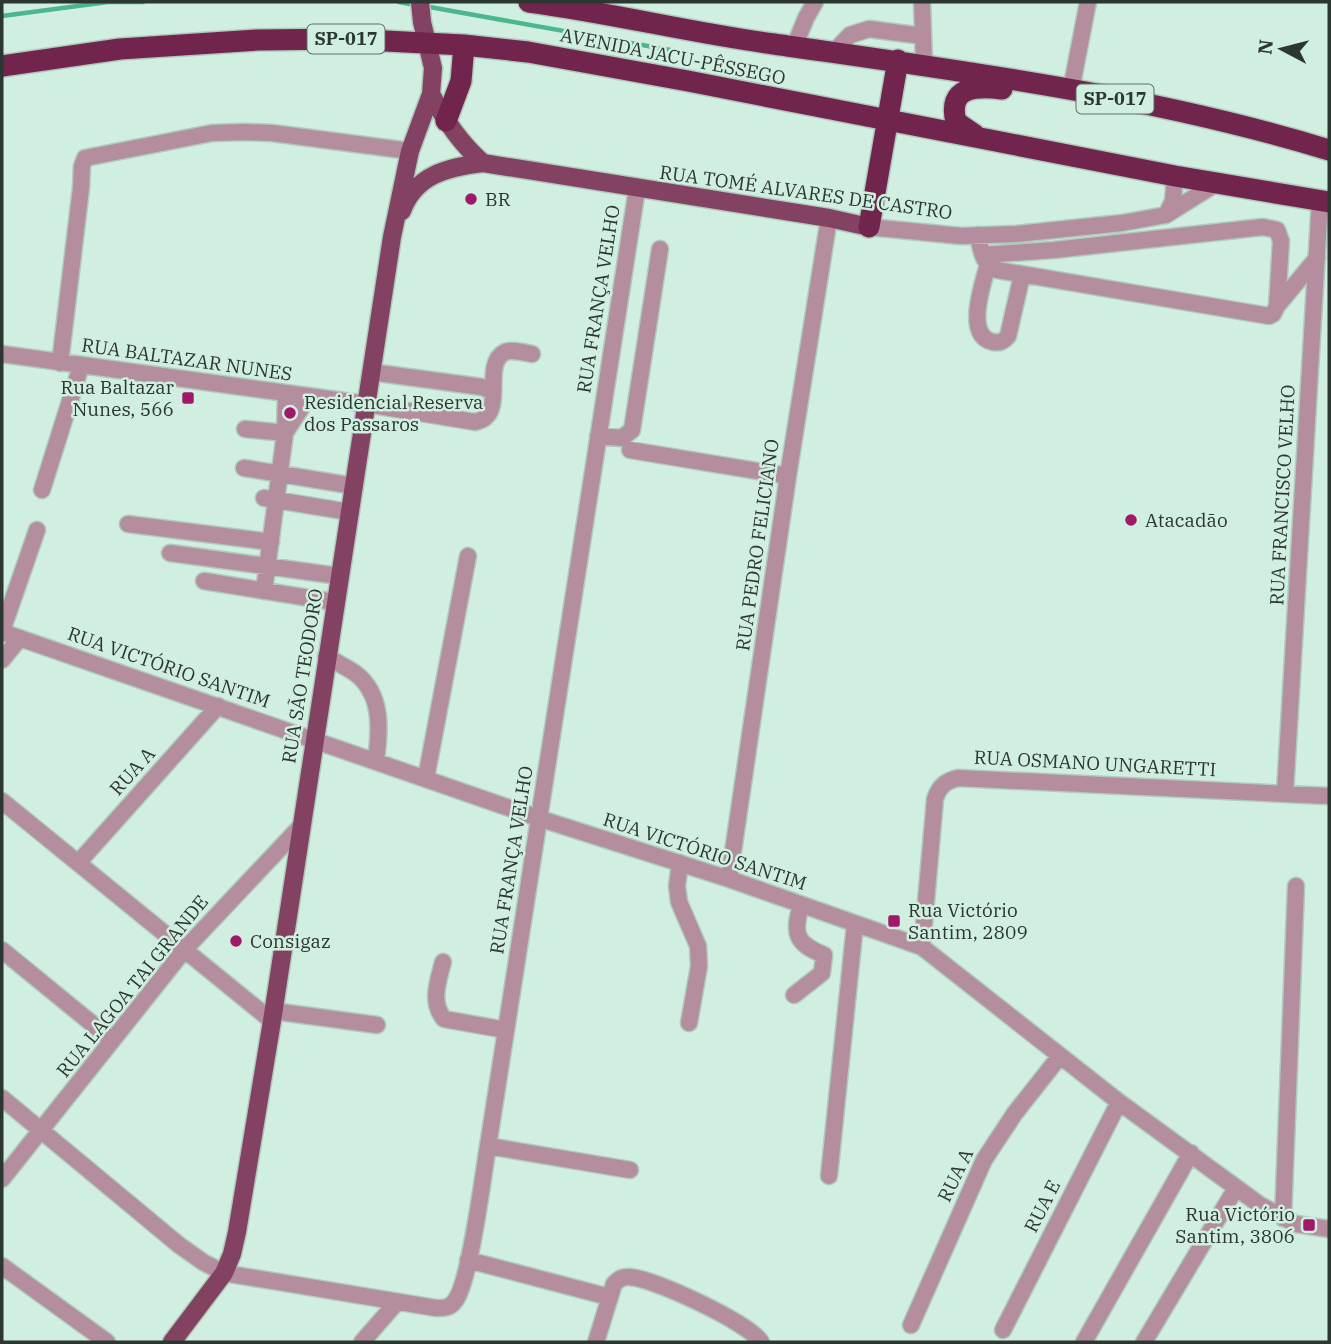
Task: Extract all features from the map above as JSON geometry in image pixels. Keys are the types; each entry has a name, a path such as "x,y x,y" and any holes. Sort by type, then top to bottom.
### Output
{"highway":[{"name":"AVENIDA JACU-PÊSSEGO","path":"529,2 572,5 794,47 924,64 1071,90 1260,129 1329,150"},
{"name":"AVENIDA JACU-PÊSSEGO","path":"2,66 120,49 245,41 346,39 464,45 541,54 1175,176 1325,201"},
{"path":"446,121 461,81 464,45"},
{"path":"869,227 898,60"},
{"path":"988,140 970,133 956,122 955,102 958,96 972,88 1005,90 1089,106 1195,114"}],"main road":[{"name":"RUA SÃO TEODORO","path":"172,1342 224,1273 237,1232 392,237 410,151 431,94 433,68 420,2"},
{"path":"431,94 446,121 470,152 483,163"},
{"name":"RUA TOMÉ ALVARES DE CASTRO","path":"392,237 405,203 414,188 427,177 441,170 483,163 829,218 869,227"}],"street":[{"path":"794,47 816,2"},
{"path":"922,2 924,64"},
{"path":"1071,90 1088,2"},
{"path":"834,52 850,35 869,29 923,36"},
{"path":"60,363 84,159 212,133 272,133 410,151"},
{"path":"1166,215 1173,201 1175,176"},
{"name":"RUA TOMÉ ALVARES DE CASTRO","path":"869,227 978,236 1075,228 1166,215 1217,183"},
{"name":"RUA FRANÇA VELHO","path":"224,1273 436,1308 452,1305 458,1298 468,1260 488,1146 637,189"},
{"name":"RUA FRANCISCO VELHO","path":"1285,793 1317,258 1325,201"},
{"name":"RUA PEDRO FELICIANO","path":"729,879 829,218"},
{"path":"985,260 1201,233 1272,227 1279,233 1281,242 1277,306"},
{"path":"978,236 985,260 977,329 987,340 1002,342 1010,331 1022,275"},
{"path":"598,436 622,438 632,430 660,249"},
{"path":"985,260 997,270 1022,275 1269,316 1317,258"},
{"path":"371,372 482,387 491,391 498,359 504,353 510,351 533,354"},
{"name":"RUA BALTAZAR NUNES","path":"2,354 366,404 475,422 484,420 490,412 493,401 491,391"},
{"path":"42,490 81,366"},
{"path":"264,591 271,542 270,499 280,474 286,393"},
{"path":"285,433 309,396"},
{"path":"245,429 285,433"},
{"path":"630,450 788,476"},
{"path":"244,468 354,486"},
{"path":"270,499 349,512"},
{"path":"128,524 271,542"},
{"path":"2,632 37,530"},
{"path":"170,553 339,576"},
{"path":"426,778 468,556"},
{"path":"204,581 334,602"},
{"name":"RUA VICTÓRIO SANTIM","path":"2,632 538,818 729,879 922,947 1119,1102 1236,1188 1296,1224 1329,1229"},
{"path":"2,660 20,638"},
{"path":"326,656 357,674 369,688 377,706 380,733 376,761"},
{"name":"RUA A","path":"78,863 218,706"},
{"name":"RUA OSMANO UNGARETTI","path":"922,947 935,799 937,790 950,780 958,778 1329,796"},
{"path":"2,802 272,1016 377,1025"},
{"name":"RUA LAGOA TAI GRANDE","path":"2,1178 185,949 301,826"},
{"path":"680,863 677,886 679,902 698,946 699,966 689,1023"},
{"path":"1283,1218 1296,887"},
{"path":"794,995 822,973 824,963 824,955 806,947 799,940 797,922 801,905"},
{"path":"829,1176 855,924"},
{"path":"2,950 112,1040"},
{"path":"443,962 436,990 436,1007 444,1019 506,1030"},
{"name":"RUA A","path":"911,1325 984,1160 1002,1131 1060,1056"},
{"path":"2,1098 179,1245 224,1273"},
{"name":"RUA E","path":"1003,1330 1119,1102"},
{"path":"488,1146 630,1170"},
{"path":"1084,1342 1191,1153"},
{"path":"1144,1342 1236,1188"},
{"path":"468,1260 609,1297"},
{"path":"2,1266 107,1342"},
{"path":"596,1342 609,1297 619,1279 640,1279 737,1322 761,1342"},
{"path":"1154,1342 1180,1300 1182,1291 1177,1286"},
{"path":"362,1342 397,1302"}],"waterway":[{"path":"2,16 108,2 143,2"},
{"path":"399,2 415,5"},
{"path":"424,6 687,53"}],"place":[{"name":"BR","path":"471,199"},
{"name":"Rua Baltazar Nunes, 566","path":"188,398"},
{"name":"Residencial Reserva dos Passaros","path":"290,413"},
{"name":"Atacadão","path":"1131,520"},
{"name":"Rua Victório Santim, 2809","path":"894,921"},
{"name":"Consigaz","path":"236,941"},
{"name":"Rua Victório Santim, 3806","path":"1309,1225"}]}
